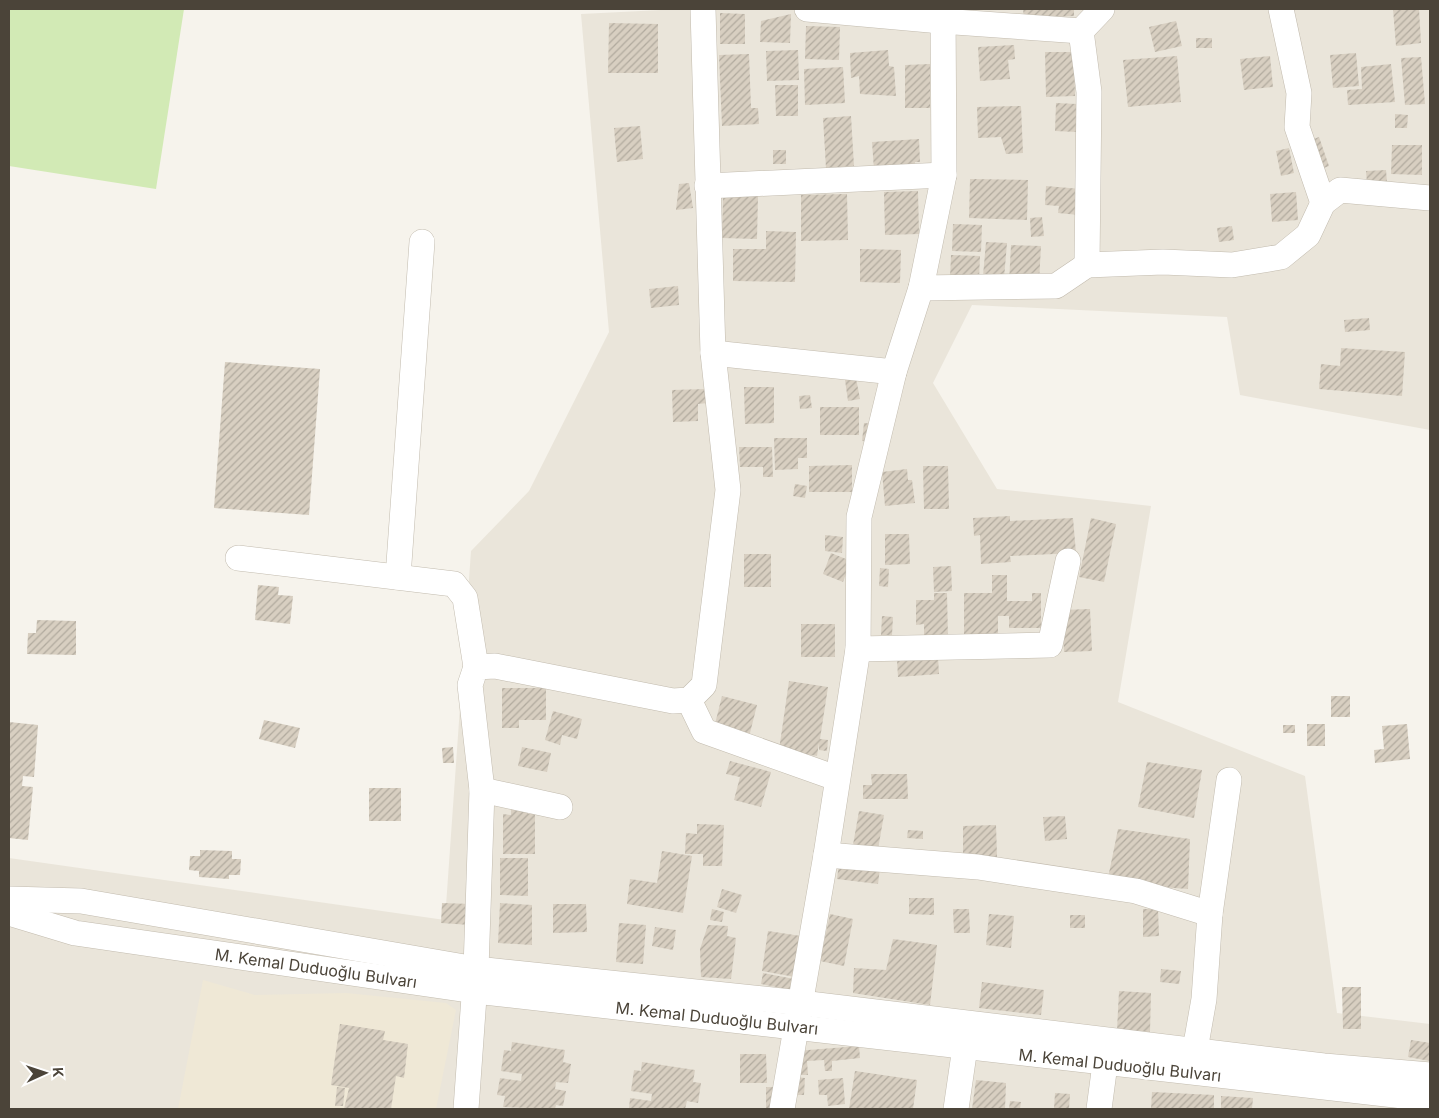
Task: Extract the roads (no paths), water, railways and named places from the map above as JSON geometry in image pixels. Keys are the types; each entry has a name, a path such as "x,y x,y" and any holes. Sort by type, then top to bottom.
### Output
{"street":[{"path":"476,667 495,666 673,701 689,700 704,685 728,490 713,353 702,9"},
{"path":"807,9 942,15 1081,31"},
{"path":"1081,31 1102,9"},
{"path":"1281,9 1299,93 1297,127 1323,203"},
{"path":"782,1109 826,855 836,778 858,649 859,517 894,372 921,288 944,175 942,15"},
{"path":"1081,31 1089,92 1087,265"},
{"path":"707,186 944,175"},
{"path":"921,288 1056,286 1087,265 1163,262 1232,265 1281,257 1308,235 1323,203 1340,190 1430,198"},
{"path":"398,577 422,242"},
{"path":"713,353 894,372"},
{"path":"238,558 454,584 465,598 476,667 470,685 482,790 476,980 466,1109"},
{"path":"858,649 1050,645 1068,562"},
{"path":"689,700 704,731 836,778"},
{"path":"1196,1050 1204,999 1210,914 1229,780"},
{"path":"482,790 560,807"},
{"path":"826,855 978,867 1136,891 1210,914"},
{"name":"M. Kemal Duduoğlu Bulvarı","path":"9,898 81,901 476,980"},
{"name":"M. Kemal Duduoğlu Bulvarı","path":"9,913 75,933 476,980 799,1015 1196,1050 1430,1076"},
{"name":"M. Kemal Duduoğlu Bulvarı","path":"799,1015 965,1047 1105,1064 1323,1098 1430,1099"},
{"path":"956,1109 965,1047"},
{"path":"1099,1109 1105,1064"}]}
